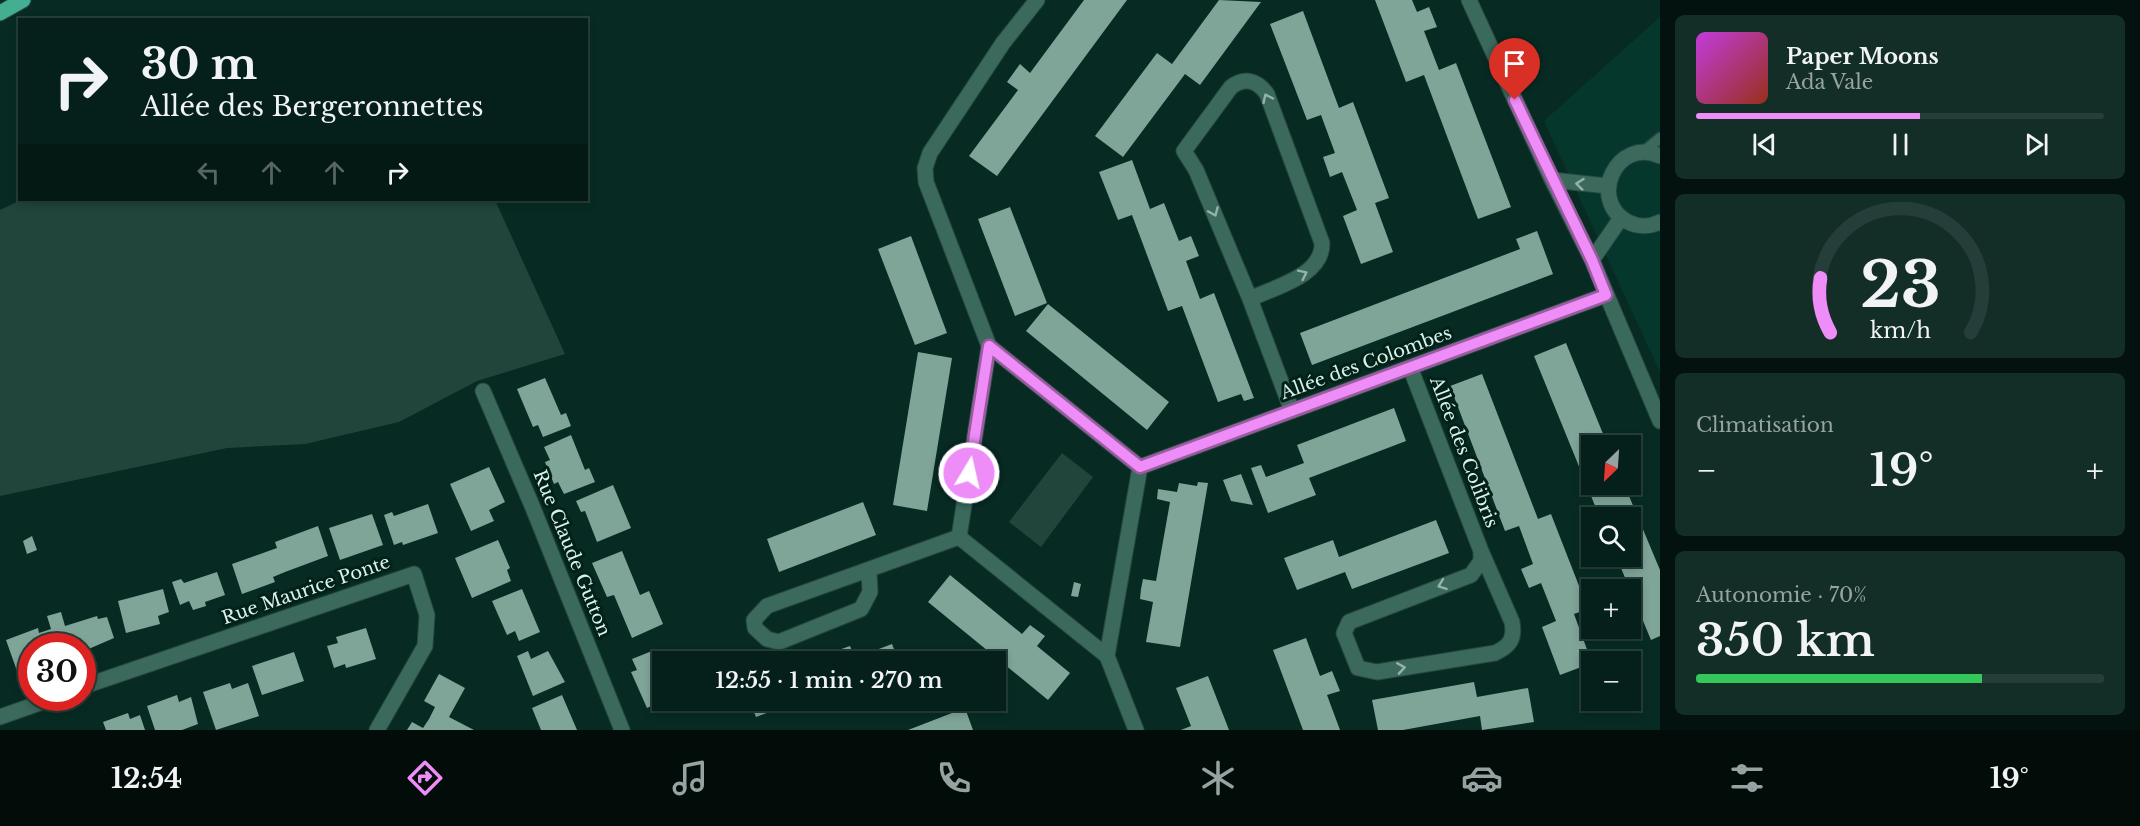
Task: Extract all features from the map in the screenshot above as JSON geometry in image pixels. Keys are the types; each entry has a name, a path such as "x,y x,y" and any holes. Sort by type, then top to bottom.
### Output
{"main road":[{"path":"0,13 23,0"}],"street":[{"path":"959,537 989,346 926,182 925,168 930,153 1003,43 1037,0"},
{"path":"1469,0 1552,180 1592,260 1660,421"},
{"path":"1250,299 1312,269 1322,251 1322,243 1267,94 1261,86 1251,81 1240,81 1231,87 1184,151 1196,170 1250,299 1292,411"},
{"path":"1660,156 1643,152 1623,159 1610,176 1608,186 1608,198 1621,218 1643,226 1660,222"},
{"path":"1552,180 1608,186"},
{"path":"1592,260 1621,218"},
{"name":"Allée des Colombes","path":"1140,467 1606,295"},
{"path":"989,346 1140,467 1107,656"},
{"name":"Allée des Colibris","path":"1410,367 1481,551 1512,622 1514,633 1511,642 1495,653 1377,672 1358,668 1344,633 1349,621 1471,575 1481,561 1481,551"},
{"name":"Rue Claude Gutton","path":"483,391 533,508 622,730"},
{"path":"869,571 870,592 861,609 779,642 767,639 755,628 754,620 767,606 959,537"},
{"path":"959,537 1107,656 1136,730"},
{"name":"Rue Maurice Ponte","path":"96,682 414,574 427,615 425,646 377,730"},
{"path":"0,717 18,711"}],"lane":[{"path":"1643,152 1660,138"}],"shaded area":[{"path":"1660,17 1660,372 1544,121"},
{"path":"19,201 495,201 565,354 477,381 399,422 305,444 227,448 0,496 0,210"},
{"path":"1062,453 1093,477 1041,547 1009,522"}],"building":[{"path":"1084,0 1127,0 997,176 969,156 1018,90 1007,82 1020,64 1030,73"},
{"path":"1219,0 1261,2 1200,85 1185,74 1123,157 1095,136 1157,53 1172,64"},
{"path":"1375,0 1412,0 1417,12 1429,7 1437,27 1424,31 1439,70 1456,63 1511,207 1478,219 1424,75 1406,82"},
{"path":"1303,11 1339,108 1353,102 1389,198 1375,203 1393,252 1361,264 1343,216 1357,210 1342,172 1330,177 1323,157 1335,153 1321,115 1307,120 1270,24"},
{"path":"1132,160 1150,209 1164,203 1179,241 1191,236 1199,256 1186,261 1200,299 1214,293 1254,398 1244,401 1241,394 1218,402 1182,306 1168,311 1132,215 1118,220 1099,172"},
{"path":"1010,207 1047,303 1015,316 978,219"},
{"path":"1537,231 1553,274 1312,365 1300,333 1520,249 1516,239"},
{"path":"911,236 947,333 915,345 878,249"},
{"path":"1048,304 1169,402 1147,430 1026,331"},
{"path":"1566,343 1604,435 1581,435 1581,471 1534,356"},
{"path":"918,352 952,358 927,511 893,505"},
{"path":"1482,374 1538,519 1551,514 1581,591 1581,612 1574,614 1581,639 1583,639 1588,651 1581,651 1581,667 1560,675 1542,627 1556,621 1541,583 1529,588 1521,569 1533,564 1519,526 1505,531 1450,386"},
{"path":"545,378 561,415 566,413 571,426 543,437 538,425 533,427 517,389"},
{"path":"1394,408 1406,441 1309,478 1316,495 1268,513 1251,468 1261,465 1266,477 1304,463 1297,445"},
{"path":"571,435 585,470 589,468 595,482 564,494 558,482 554,484 545,462 550,460 544,447"},
{"path":"489,467 505,502 489,510 494,521 471,531 450,484"},
{"path":"1241,474 1253,505 1231,501 1223,480"},
{"path":"1198,482 1208,483 1180,647 1146,642 1153,602 1140,599 1141,589 1143,579 1156,581 1170,502 1157,499 1158,489 1177,492 1179,483 1197,486"},
{"path":"613,485 631,528 597,542 585,511 581,512 576,501"},
{"path":"1591,495 1629,495 1634,507 1596,507"},
{"path":"863,502 876,535 779,572 767,539"},
{"path":"428,504 438,533 403,545 402,542 394,545 384,515 392,512 394,516"},
{"path":"372,514 383,545 340,560 329,528"},
{"path":"1436,520 1449,553 1352,589 1345,572 1297,590 1284,558 1333,540 1339,557"},
{"path":"1641,525 1660,570 1660,636 1651,640 1641,616 1641,579 1626,579 1621,567 1641,567"},
{"path":"318,526 328,556 273,577 275,582 242,594 232,564 277,548 275,542"},
{"path":"32,536 37,550 27,554 23,541"},
{"path":"498,540 510,568 507,570 511,581 472,598 455,558"},
{"path":"622,551 640,595 649,591 663,624 632,638 614,595 607,597 592,563"},
{"path":"217,572 225,595 205,602 206,606 193,610 189,601 180,605 172,582 181,579 184,583"},
{"path":"950,575 1022,634 1030,625 1045,636 1037,646 1070,673 1048,700 1006,666 1006,651 988,651 928,602"},
{"path":"1074,582 1081,584 1078,597 1071,596"},
{"path":"163,589 169,612 158,616 160,624 126,633 118,601"},
{"path":"522,589 540,632 519,641 515,631 507,635 492,601"},
{"path":"61,612 65,626 97,616 98,619 107,617 114,638 96,646 96,633 39,633 51,629 47,616"},
{"path":"38,628 39,633 25,633"},
{"path":"366,628 376,659 346,668 345,664 334,668 327,646 338,643 336,637"},
{"path":"18,636 18,671 17,671 6,640"},
{"path":"1306,638 1320,676 1332,671 1340,691 1327,695 1340,730 1303,730 1273,650"},
{"path":"892,644 895,651 874,651"},
{"path":"850,646 852,651 836,651"},
{"path":"528,651 531,659 548,651 565,682 533,696 517,656"},
{"path":"652,651 652,706 647,708 631,672 637,670 632,659"},
{"path":"294,652 304,681 262,695 252,666"},
{"path":"439,674 465,688 449,717 474,730 407,730 412,722 423,728 429,719 435,707 424,701"},
{"path":"1208,676 1229,730 1181,730 1191,726 1176,688"},
{"path":"1474,682 1477,697 1528,688 1534,722 1482,730 1480,716 1403,730 1378,730 1372,700"},
{"path":"230,683 232,689 248,683 259,716 216,730 203,692"},
{"path":"177,695 179,702 191,697 198,724 182,730 155,730 147,706"},
{"path":"562,695 577,730 541,730 532,708"},
{"path":"754,711 772,711 756,717"},
{"path":"957,711 966,711 973,730 908,730"},
{"path":"128,713 130,719 140,715 145,730 106,730 103,722"}],"route":[{"path":"969,473 989,346 1140,467 1606,295 1592,260 1515,100"}]}
